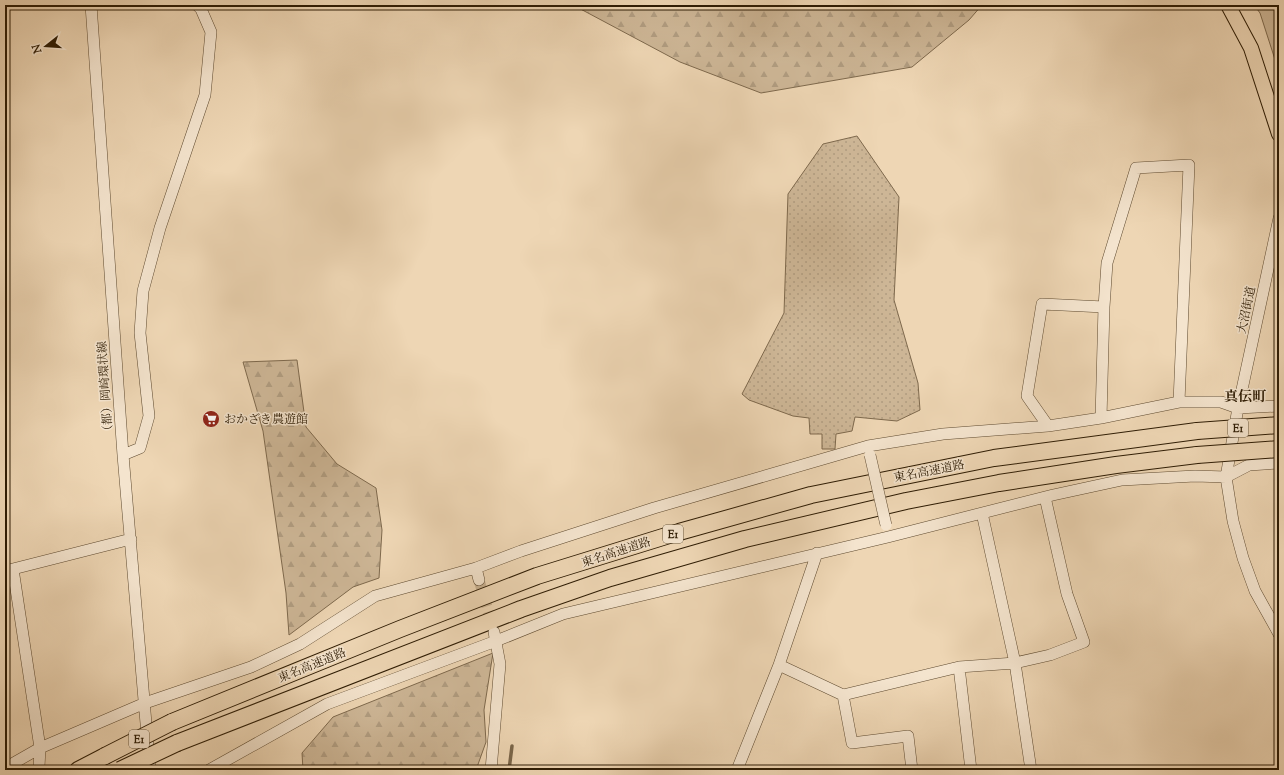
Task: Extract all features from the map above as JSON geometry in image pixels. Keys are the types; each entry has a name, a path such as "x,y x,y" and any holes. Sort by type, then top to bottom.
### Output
{"highway":[{"name":"東名高速道路","path":"78,770 172,722 400,629 537,576 680,532 811,495 994,458 1197,431 1279,425"},
{"name":"東名高速道路","path":"120,770 177,742 521,609 610,578 745,539 906,501 999,483 1116,465 1197,455 1279,449"}],"main road":[{"path":"1228,5 1251,48 1279,134"}],"street":[{"name":"（都）岡崎環状線","path":"91,5 123,455 150,770"},
{"path":"123,455 140,448 149,416 140,333 143,291 160,228 205,95 211,32 201,9 197,5"},
{"path":"1101,418 1104,307 1107,263 1136,168 1189,165 1179,402"},
{"name":"大沼街道","path":"1226,477 1238,408 1279,218"},
{"path":"1048,426 1026,396 1042,304 1104,307"},
{"path":"5,768 40,748 145,703 251,667 300,644 375,596 476,568 521,551 654,508 869,451 943,434 1048,426 1101,418 1179,402 1221,402 1238,408 1279,406"},
{"path":"869,451 887,531"},
{"path":"209,770 327,704 495,636 563,614 817,553 887,531 982,513 1122,480 1195,476 1226,477 1249,466 1279,463"},
{"path":"1226,477 1233,521 1243,558 1255,591 1279,634"},
{"path":"779,665 843,694 959,667 1015,663 1050,655 1084,642 1067,594 1045,497"},
{"path":"982,513 1015,663 1032,770"},
{"path":"39,767 40,748 9,570 131,539"},
{"path":"737,770 779,665 817,553"},
{"path":"476,568 479,580"},
{"path":"491,770 500,664 495,636"},
{"path":"959,667 971,770"},
{"path":"843,694 852,742 908,736 912,770"}],"green space":[{"path":"573,5 982,5 969,20 912,67 761,93 680,62"},
{"path":"1254,5 1279,5 1279,72 1260,13"},
{"path":"857,136 899,197 894,300 918,383 920,410 897,421 855,417 852,431 836,434 835,449 822,449 822,434 810,434 809,418 793,416 749,400 742,394 784,313 788,194 823,144"},
{"path":"297,360 306,427 337,464 376,488 382,530 379,578 353,587 289,635 286,593 263,431 243,362"},
{"path":"493,653 484,710 486,742 476,770 303,770 302,753 333,717"}],"waterway":[{"path":"509,770 512,746"}],"tunnel":[{"path":"479,580 493,627"}],"place":[{"name":"おかざき農遊館","path":"211,419"}],"district":[{"name":"真伝町","path":"1245,396"}]}
